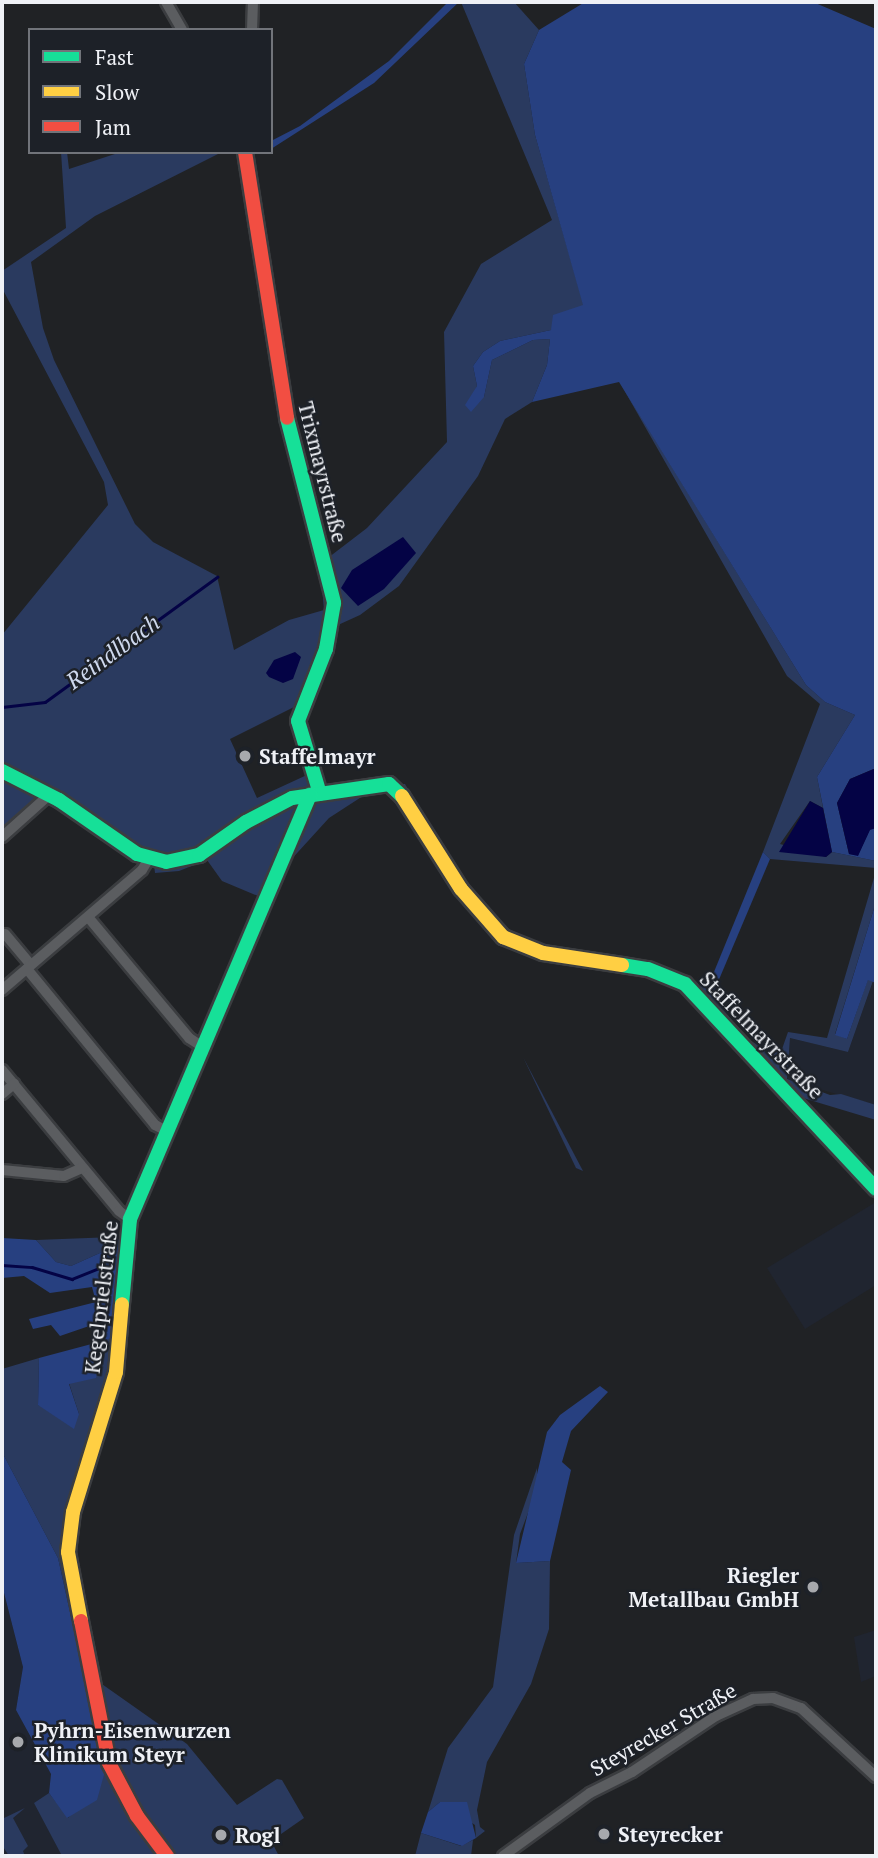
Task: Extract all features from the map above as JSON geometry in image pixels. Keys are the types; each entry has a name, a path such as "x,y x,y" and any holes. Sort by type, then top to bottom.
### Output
{"street":[{"path":"166,2 181,28"},
{"path":"252,28 253,2"},
{"name":"Trixmayrstraße","path":"245,154 254,231 284,406 334,603 331,632 298,721 315,794"},
{"path":"2,772 49,794 148,860 88,917 2,990"},
{"name":"Staffelmayrstraße","path":"148,860 166,862 199,855 274,808 315,794 383,783 395,787 461,889 486,922 513,943 543,953 648,969 685,984 876,1189"},
{"path":"2,837 49,794"},
{"name":"Kegelprielstraße","path":"167,1856 137,1816 109,1763 68,1552 74,1512 116,1372 130,1219 285,857 294,824 315,794"},
{"path":"274,808 286,809 294,824"},
{"path":"88,917 189,1038 203,1047"},
{"path":"3,933 155,1125 167,1132"},
{"path":"2,1070 82,1168 130,1219"},
{"path":"2,1094 14,1084"},
{"path":"2,1170 64,1176 82,1168"},
{"name":"Steyrecker Straße","path":"503,1856 590,1793 632,1772 710,1720 753,1699 773,1698 801,1708 876,1777"}],"shaded area":[{"path":"448,2 459,2 374,83 273,148 273,140 300,126 389,61"},
{"path":"461,2 514,2 539,30 524,64 535,135 584,306 551,330 500,341 483,352 473,366 477,386 473,396 484,397 492,360 533,340 550,339 547,365 532,402 505,419 478,476 399,586 360,615 338,625 303,715 296,706 230,739 257,798 309,774 328,788 405,784 452,866 504,927 547,947 676,972 707,989 746,1038 766,1050 782,1049 788,1032 827,1038 876,871 876,902 835,1034 847,1039 868,979 873,981 848,1052 790,1038 787,1079 830,1095 841,1094 876,1105 876,1120 803,1098 876,1181 680,988 658,978 532,955 462,899 405,807 389,791 366,794 329,818 288,863 270,901 222,881 207,860 179,871 155,873 153,857 2,766 2,635 108,505 104,482 2,288 2,271 66,228 61,154 67,154 69,169 115,154 218,154 95,216 31,262 43,328 54,360 135,524 153,542 217,576 234,650 289,620 324,610 320,564 367,528 447,442 444,332 481,264 552,220"},
{"path":"585,2 813,2 876,29 876,768 850,779 837,803 849,854 858,855 870,829 876,828 876,861 832,852 817,777 855,715 825,702 806,685 619,382 532,402 547,365 550,339 533,340 492,360 484,397 471,412 465,405 477,386 473,366 483,352 500,341 551,330 553,315 583,305 535,135 524,64 539,30"},
{"path":"619,381 806,685 825,702 855,715 817,777 823,808 810,801 780,844 826,857 832,852 876,861 876,868 770,859 763,852 820,704 787,676"},
{"path":"403,537 416,553 384,589 358,606 341,588 352,570"},
{"path":"295,652 301,657 293,679 283,683 269,677 266,673 274,660"},
{"path":"876,768 876,828 870,830 858,856 849,854 837,803 850,779"},
{"path":"2,777 37,794 38,799 2,831"},
{"path":"810,801 823,808 832,852 826,857 779,852"},
{"path":"763,852 770,859 712,996 707,989"},
{"path":"876,902 876,983 868,980 847,1039 835,1035"},
{"path":"873,981 876,983 876,1105 787,1080 790,1038 848,1052"},
{"path":"523,1057 583,1171 576,1168"},
{"path":"876,1202 876,1285 805,1329 767,1268"},
{"path":"114,1237 123,1242 124,1348 72,1551 99,1682 187,1744 237,1805 277,1779 282,1780 304,1818 271,1841 279,1856 62,1856 34,1803 49,1793 68,1818 105,1771 58,1558 2,1452 2,1369 39,1358 38,1405 79,1414 69,1383 104,1358 120,1244 71,1266 56,1262 36,1240"},
{"path":"2,1238 36,1240 56,1262 71,1266 120,1244 116,1337 104,1340 96,1378 69,1384 79,1414 74,1429 38,1405 39,1358 99,1342 95,1324 60,1336 51,1325 33,1329 29,1319 96,1302 92,1287 50,1293 24,1276 2,1278"},
{"path":"600,1386 608,1392 571,1431 562,1462 571,1470 550,1561 516,1563 547,1432 560,1415"},
{"path":"2,1452 58,1558 105,1771 97,1800 67,1818 49,1793 51,1774 16,1710 23,1667 2,1585"},
{"path":"537,1468 537,1489 520,1534 516,1563 550,1561 549,1629 531,1684 487,1762 477,1810 480,1827 485,1831 476,1838 475,1825 440,1802 428,1812 448,1748 493,1687 514,1535"},
{"name":"Pyhrn-Eisenwurzen Klinikum Steyr","path":"2,1585 23,1667 16,1710 51,1774 49,1793 35,1803 62,1856 2,1856"},
{"path":"876,1630 876,1676 861,1682 854,1637"},
{"path":"440,1802 467,1802 476,1838 462,1846 421,1833 428,1812"},
{"path":"25,1808 13,1818 28,1846 23,1851 25,1856 9,1856 2,1845 2,1819"},
{"path":"421,1833 461,1846 473,1840 471,1856 415,1856"}],"waterway":[{"name":"Reindlbach","path":"2,707 45,702 217,577"},
{"path":"2,1265 32,1267 72,1279 97,1269"}],"traffic: fast":[{"path":"287,418 334,603 326,649 298,721 320,794"},
{"path":"2,771 59,800 137,854 166,862 199,855 246,822 292,798 389,784 402,796"},
{"path":"122,1304 130,1219 310,795"},
{"path":"622,965 648,969 685,984 876,1189"}],"traffic: slow":[{"path":"402,796 461,889 503,937 543,953 622,965"},
{"path":"81,1621 68,1552 73,1512 116,1372 122,1304"}],"traffic: jam":[{"path":"245,154 287,418"},
{"path":"81,1621 109,1763 137,1816 167,1856"}],"place":[{"name":"Staffelmayr","path":"245,756"},
{"name":"Riegler Metallbau GmbH","path":"813,1587"},
{"name":"Pyhrn-Eisenwurzen Klinikum Steyr","path":"18,1742"},
{"name":"Steyrecker","path":"604,1834"},
{"name":"Rogl","path":"221,1835"}]}
